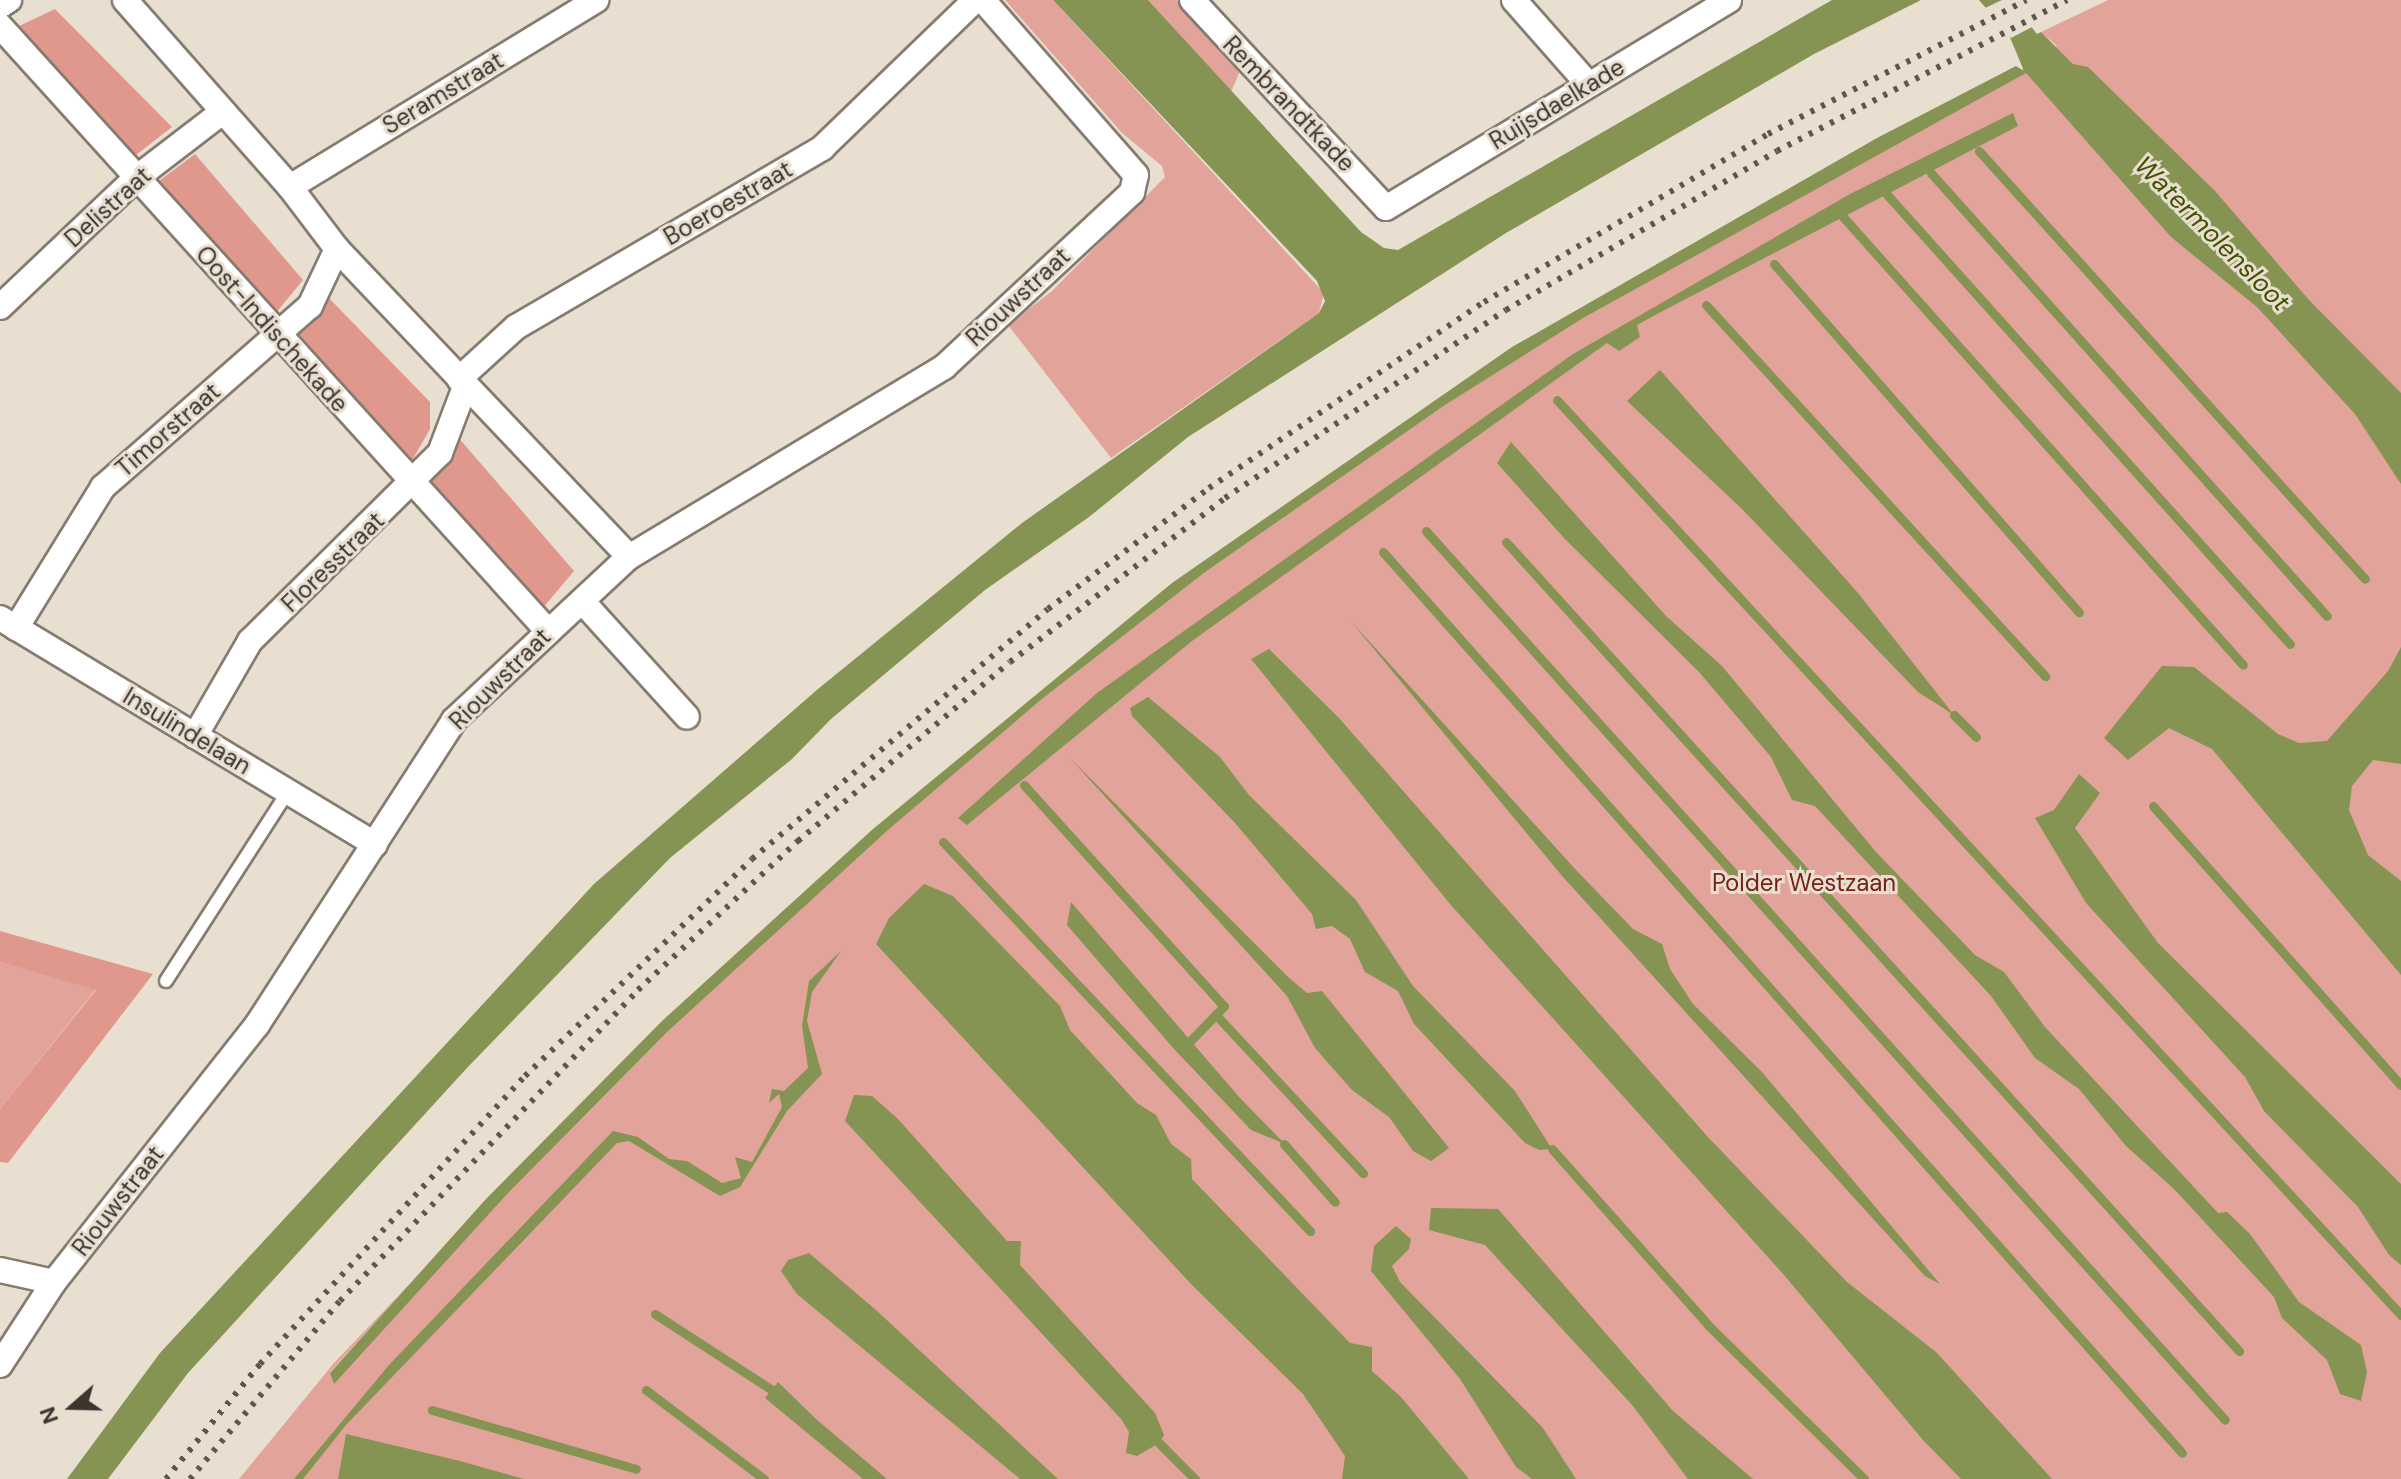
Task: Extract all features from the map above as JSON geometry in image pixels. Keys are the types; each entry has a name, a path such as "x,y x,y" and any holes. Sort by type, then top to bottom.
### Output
{"street":[{"path":"0,6 9,0"},
{"path":"125,0 221,113 290,187 337,249 629,557"},
{"name":"Seramstraat","path":"290,187 596,0"},
{"name":"Boeroestraat","path":"462,383 516,327 822,148 975,0"},
{"name":"Riouwstraat","path":"0,1365 54,1282 257,1025 454,720 547,630 629,557 944,367 1132,192 1136,175 983,0"},
{"name":"Rembrandtkade","path":"1192,0 1386,208"},
{"path":"1514,0 1589,85"},
{"name":"Ruijsdaelkade","path":"1386,208 1729,0"},
{"name":"Oost-Indischekade","path":"0,26 135,179 547,630"},
{"name":"Delistraat","path":"0,307 135,179 221,113"},
{"name":"Timorstraat","path":"8,623 103,487 310,306 337,249"},
{"name":"Floresstraat","path":"195,736 250,641 414,484 440,453 462,383"},
{"path":"582,601 687,717"},
{"name":"Insulindelaan","path":"8,623 375,844"},
{"path":"0,1270 54,1282"}],"lane":[{"path":"166,981 288,792"}],"green space":[{"path":"1005,0 1053,0 1324,293 1319,313 1111,458 1008,325 1052,291 1165,177 1162,166 1122,133"},
{"path":"1148,0 1177,0 1240,71 1231,92"},
{"name":"Polder Westzaan","path":"2108,0 2401,0 2401,1479 239,1479 334,1363 423,1270 330,1372 332,1378 558,1133 807,897 1042,699 1204,573 1495,370 1657,271 2023,69 2057,46 2041,32"},
{"path":"0,962 96,989 0,1109"}],"shaded area":[{"path":"55,9 172,127 136,155 19,26"},
{"path":"195,154 303,280 275,314 155,184"},
{"path":"326,295 430,402 430,429 410,464 292,337"},
{"path":"457,436 574,571 542,609 424,486"},
{"path":"0,931 153,974 8,1163 0,1162 0,1109 96,990 0,962"}],"water":[{"path":"1053,0 1148,0 1361,232 1384,248 1398,250 1832,0 1921,0 1814,54 1506,233 1188,437 1089,517 985,590 831,719 792,759 670,858 466,1069 188,1373 108,1479 67,1479 160,1353 594,884 818,689 1022,523 1319,313 1325,301 1317,281"},
{"name":"Watermolensloot","path":"1979,0 2010,0 2037,34 2041,32 2073,64 2088,67 2215,191 2309,300 2401,393 2401,484 2355,414 2257,307 2171,237 2026,73 1583,318 1445,405 1204,573 1042,699 889,829 666,1033 508,1193 334,1384 330,1373 486,1199 662,1021 873,829 1172,583 1512,347 1877,138 2016,66 2024,71 2009,35"},
{"path":"2013,113 2018,126 1637,325 1640,337 1619,351 1607,343 1192,641 967,825 958,818 1097,693 1573,354 1850,194"},
{"path":"1660,370 1858,593 1954,715 1918,692 1742,509 1627,401"},
{"path":"1511,442 1666,616 1722,666 1876,852 1975,955 2004,972 2045,1027 2218,1213 2227,1212 2250,1234 2299,1302 2361,1345 2367,1372 2361,1401 2340,1394 2327,1360 2282,1318 2274,1297 2174,1189 2126,1146 2079,1089 2035,1058 1991,996 1815,806 1792,800 1771,757 1699,672 1564,538 1497,463"},
{"path":"1349,619 1576,870 1633,929 1662,944 1670,969 1693,1004 1762,1072 1940,1284 1925,1276 1563,877"},
{"path":"2401,647 2401,764 2373,760 2352,786 2349,810 2368,855 2401,881 2401,975 2212,749 2169,728 2128,760 2104,738 2162,666 2194,667 2278,734 2299,743 2327,741 2388,671"},
{"path":"1269,649 1338,717 1707,1136 1847,1282 1936,1352 2052,1479 1961,1479 1923,1440 1784,1275 1450,904 1251,659"},
{"path":"1148,697 1220,757 1249,795 1356,900 1413,986 1515,1091 1552,1149 1539,1150 1525,1143 1414,1024 1398,991 1365,972 1350,939 1332,926 1316,929 1312,914 1235,823 1132,716 1130,708"},
{"path":"1068,756 1288,977 1307,993 1322,991 1449,1148 1431,1161 1413,1151 1389,1117 1352,1090 1315,1048 1287,996"},
{"path":"2079,774 2100,793 2075,828 2158,943 2401,1184 2401,1265 2389,1255 2358,1207 2264,1111 2245,1077 2086,903 2035,818 2054,810"},
{"path":"924,884 953,896 1060,1006 1070,1030 1137,1103 1156,1115 1171,1144 1191,1159 1192,1179 1350,1343 1372,1347 1372,1371 1401,1397 1469,1479 1342,1479 1345,1456 1303,1394 1192,1285 876,944 889,918"},
{"path":"1071,902 1240,1098 1285,1144 1251,1130 1174,1049 1067,925"},
{"path":"841,951 812,992 807,1021 822,1074 787,1111 740,1187 720,1196 629,1141 617,1143 346,1425 303,1479 294,1479 389,1365 613,1131 638,1137 669,1159 687,1161 722,1183 741,1178 735,1157 752,1162 782,1107 779,1094 769,1103 772,1089 784,1091 808,1068 802,1026 809,981"},
{"path":"854,1095 872,1096 898,1119 1007,1241 1021,1241 1020,1265 1155,1413 1164,1435 1159,1443 1137,1456 1126,1453 1129,1432 1121,1419 845,1121"},
{"path":"1431,1208 1498,1209 1673,1411 1753,1479 1688,1479 1633,1406 1485,1245 1429,1230"},
{"path":"1396,1226 1411,1239 1409,1249 1392,1266 1400,1282 1543,1428 1576,1479 1532,1479 1516,1467 1460,1379 1371,1271 1374,1246"},
{"path":"809,1253 876,1310 1058,1479 1020,1479 797,1294 781,1271 788,1260"},
{"path":"778,1382 887,1479 863,1479 765,1398"},
{"path":"346,1434 456,1460 524,1479 338,1479"}],"pier":[{"path":"2002,0 2010,0 2034,26 2011,38 1985,8"}],"waterway":[{"path":"1979,151 2365,579"},
{"path":"1931,173 2327,616"},
{"path":"1882,189 2290,644"},
{"path":"1836,209 2243,665"},
{"path":"1774,264 2079,612"},
{"path":"1706,305 2045,676"},
{"path":"1557,400 2401,1315"},
{"path":"1426,531 2225,1420"},
{"path":"1506,542 2239,1351"},
{"path":"1383,552 2182,1453"},
{"path":"1954,715 1976,737"},
{"path":"1024,785 1224,1006 1191,1040"},
{"path":"2153,806 2401,1085"},
{"path":"943,842 1310,1231"},
{"path":"1216,1015 1363,1173"},
{"path":"1284,1144 1335,1202"},
{"path":"1552,1149 1708,1325 1864,1479"},
{"path":"655,1314 772,1390"},
{"path":"646,1390 764,1479"},
{"path":"432,1410 636,1469"},
{"path":"1159,1443 1195,1479"}],"railway":[{"path":"166,1479 260,1364 525,1076 752,859 1048,609 1209,488 1484,302 1768,134 2026,0"},
{"path":"190,1479 340,1301 638,990 798,841 1010,662 1225,498 1506,310 1777,151 2067,0"}]}
